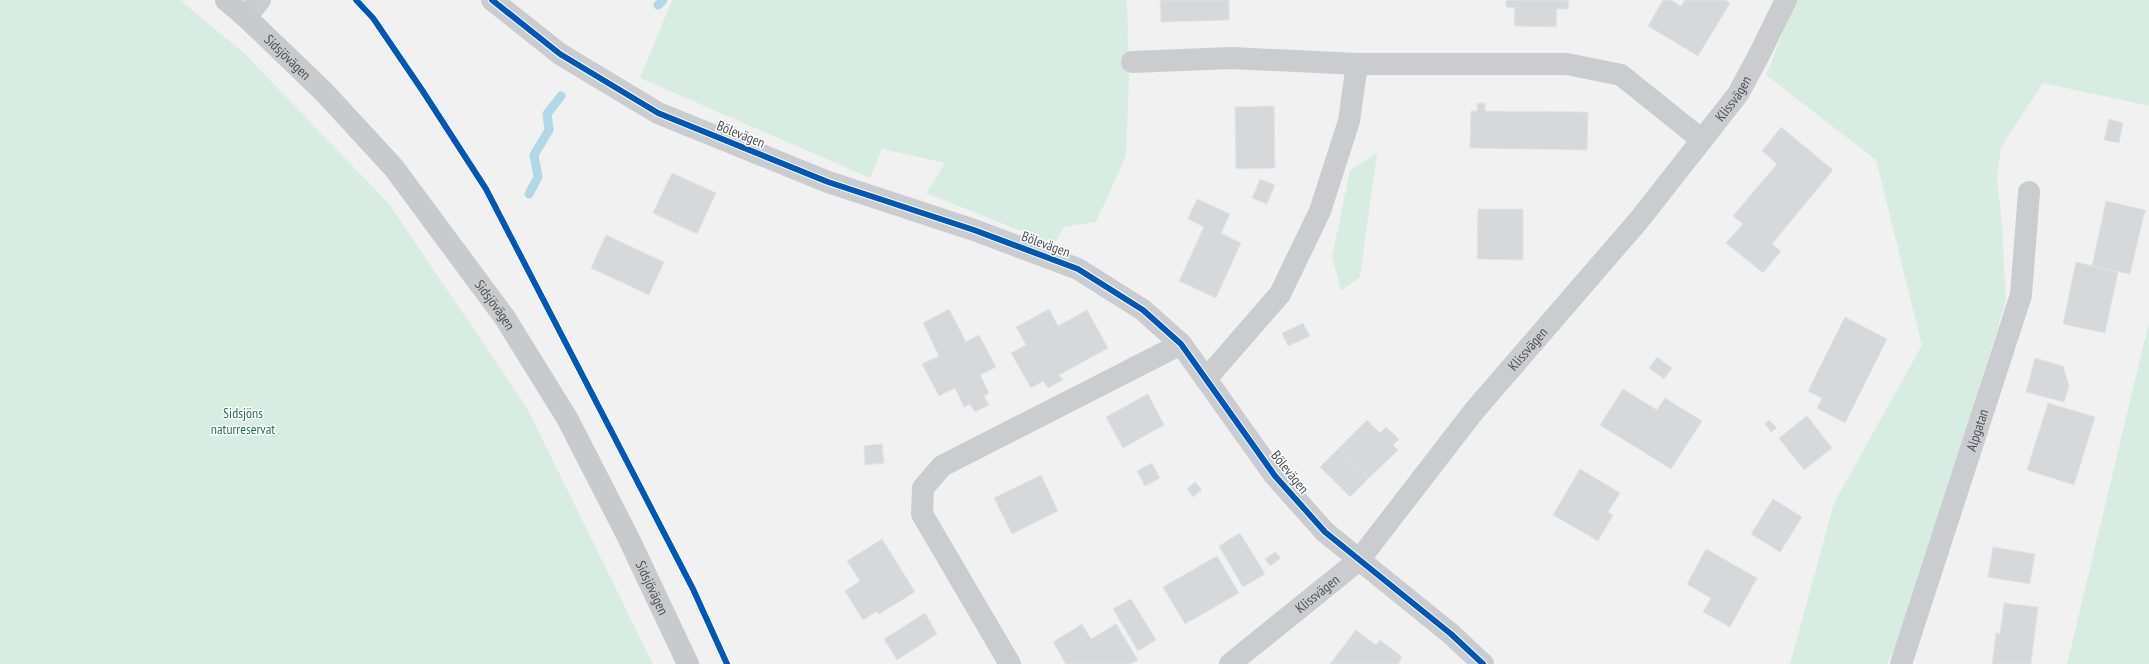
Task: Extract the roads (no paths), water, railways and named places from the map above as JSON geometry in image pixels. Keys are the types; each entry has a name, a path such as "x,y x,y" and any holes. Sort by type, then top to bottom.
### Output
{"main road":[{"name":"Sidsjövägen","path":"226,0 253,8 324,92 394,168 505,318 567,418 628,537 688,664"}],"street":[{"name":"Bölevägen","path":"492,0 560,54 658,113 828,182 974,230 1078,269 1143,310 1181,344 1275,476 1325,532 1451,634 1483,664"},
{"name":"Klissvägen","path":"1230,664 1359,560 1474,411 1639,220 1738,94 1760,55 1786,0"},
{"path":"1132,62 1231,58 1357,64 1567,64 1621,75 1702,140"},
{"path":"1206,379 1280,294 1320,211 1349,121 1357,64"},
{"name":"Alpgatan","path":"1902,664 2021,295 2029,192"},
{"path":"1010,664 922,514 923,488 942,466 1181,344"}],"waterway":[{"path":"658,5 663,0"},
{"path":"529,194 538,177 534,155 549,130 547,114 561,96"}],"park label":[{"name":"Sidsjöns naturreservat","path":"243,422"}]}
